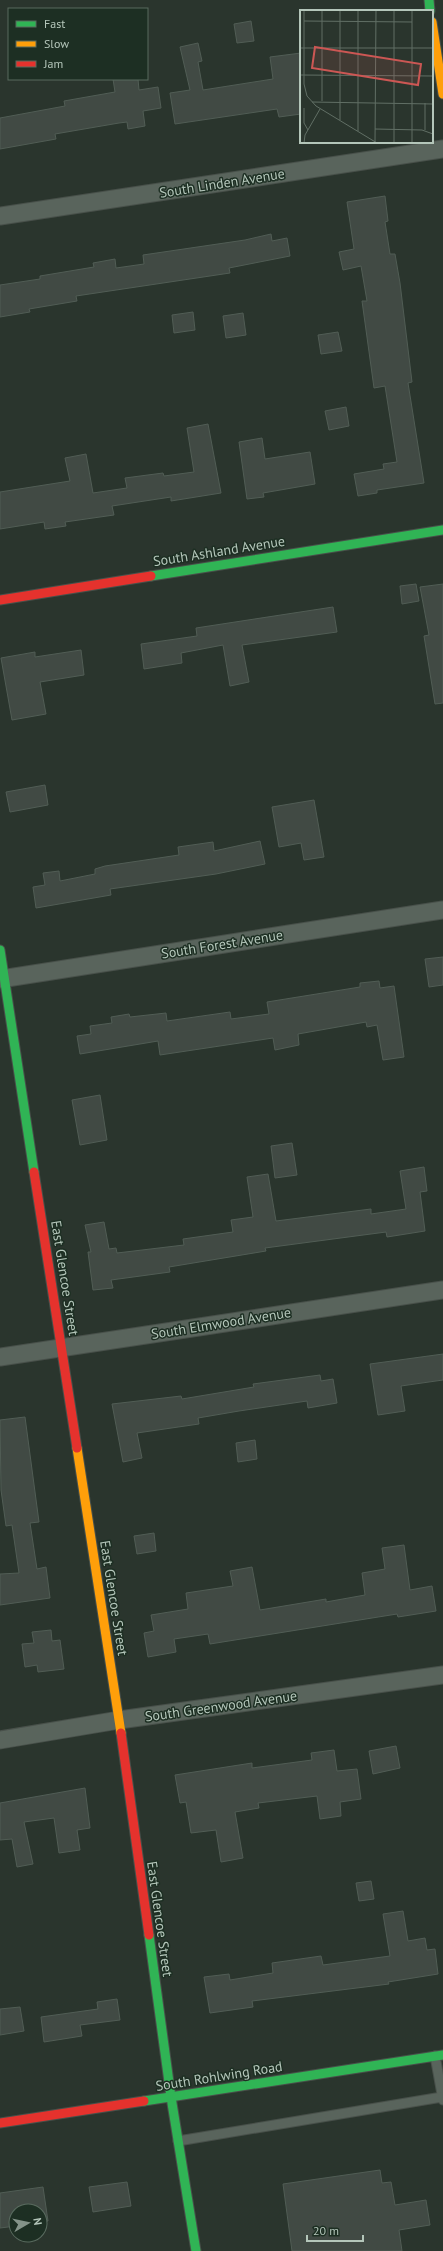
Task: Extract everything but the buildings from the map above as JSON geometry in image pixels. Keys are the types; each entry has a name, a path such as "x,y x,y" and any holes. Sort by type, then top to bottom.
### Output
{"street":[{"path":"429,0 430,10"},
{"path":"433,29 443,94"},
{"name":"South Linden Avenue","path":"0,216 443,150"},
{"name":"South Ashland Avenue","path":"0,600 443,530"},
{"name":"South Forest Avenue","path":"2,978 443,910"},
{"name":"East Glencoe Street","path":"0,950 2,978 119,1720 177,2141 196,2251"},
{"name":"South Elmwood Avenue","path":"0,1357 443,1290"},
{"name":"South Greenwood Avenue","path":"0,1740 119,1720 443,1675"},
{"name":"South Rohlwing Road","path":"0,2123 439,2056"}],"lane":[{"path":"433,22 443,19"},
{"path":"177,2141 443,2098 439,2056"}],"traffic: fast":[{"path":"429,0 430,10"},
{"path":"151,576 443,530"},
{"path":"0,950 34,1172"},
{"path":"149,1935 171,2097 196,2251"},
{"path":"144,2101 443,2055"}],"traffic: slow":[{"path":"433,29 443,94"},
{"path":"77,1448 121,1733"}],"traffic: jam":[{"path":"0,600 151,576"},
{"path":"34,1172 77,1448"},
{"path":"121,1733 149,1935"},
{"path":"0,2123 144,2101"}]}
